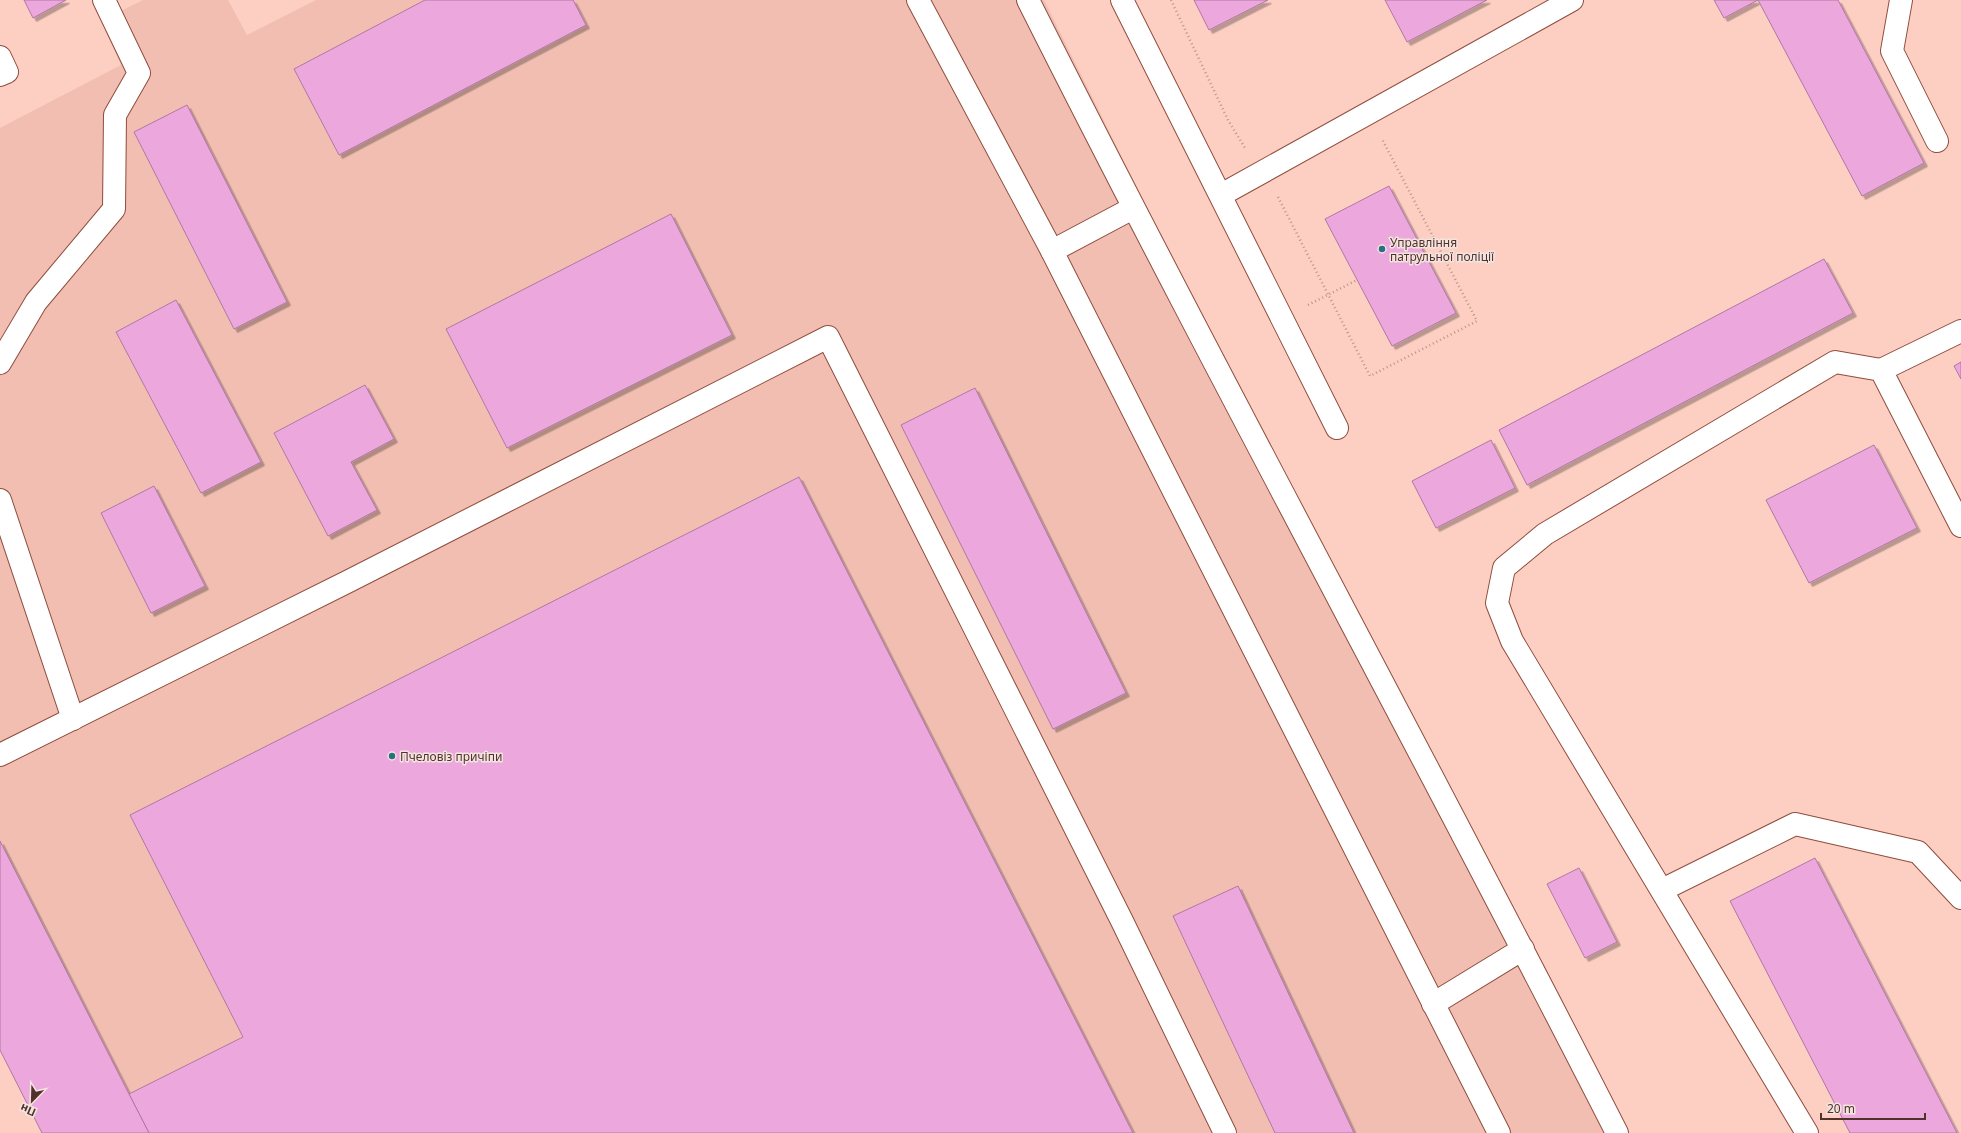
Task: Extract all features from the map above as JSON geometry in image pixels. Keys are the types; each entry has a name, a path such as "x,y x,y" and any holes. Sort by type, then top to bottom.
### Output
{"lane":[{"path":"0,363 36,302 114,210 114,115 139,73 104,0"},
{"path":"918,0 1052,251 1499,1133"},
{"path":"1028,0 1132,208 1523,948 1617,1133"},
{"path":"1122,0 1337,428"},
{"path":"1221,195 1572,0"},
{"path":"1901,0 1892,51 1937,141"},
{"path":"0,57 7,72 0,75"},
{"path":"1052,251 1132,208"},
{"path":"1807,1133 1512,641 1497,604 1504,568 1545,534 1836,362 1881,370 1961,331"},
{"path":"0,755 349,581 828,337 1114,907 1224,1133"},
{"path":"1881,370 1961,526"},
{"path":"0,500 73,719"},
{"path":"1662,890 1795,824 1918,852 1961,898"},
{"path":"1434,1004 1523,948"}],"path":[{"path":"1171,0 1228,120 1261,173 1274,189 1370,376 1477,321 1368,113"},
{"path":"1283,318 1358,280"}],"shaded area":[{"path":"143,0 228,0 247,35 316,0 1044,0 1606,1133 43,1133 0,1049 0,128 121,65 101,21"}],"building":[{"path":"24,0 66,0 33,18"},
{"path":"425,0 573,0 586,25 339,155 294,69"},
{"path":"1194,0 1268,0 1209,30"},
{"path":"1385,0 1487,0 1407,42"},
{"path":"1714,0 1758,0 1724,18"},
{"path":"1758,0 1838,0 1924,163 1862,196"},
{"path":"187,105 287,302 234,329 134,132"},
{"name":"Управління патрульної поліції","path":"1389,186 1456,313 1392,346 1325,219"},
{"path":"671,214 732,335 507,448 446,329"},
{"path":"1824,259 1853,313 1527,485 1499,430"},
{"path":"176,300 261,462 201,493 116,332"},
{"path":"1961,362 1961,379 1954,366"},
{"path":"365,385 394,439 351,462 377,510 328,536 274,433"},
{"path":"975,388 1126,693 1053,729 901,425"},
{"path":"1491,440 1515,488 1436,528 1412,481"},
{"path":"1874,445 1917,528 1809,583 1766,500"},
{"path":"799,477 1133,1133 149,1133 129,1094 243,1037 130,815"},
{"path":"154,486 205,586 151,613 101,513"},
{"path":"0,841 149,1133 42,1133 0,1050"},
{"path":"1815,858 1957,1133 1850,1133 1730,901"},
{"path":"1579,868 1617,942 1585,958 1547,884"},
{"path":"1238,886 1354,1133 1275,1133 1173,916"}],"place":[{"name":"Управління патрульної поліції","path":"1382,249"},
{"name":"Пчеловіз причіпи","path":"392,756"}]}
